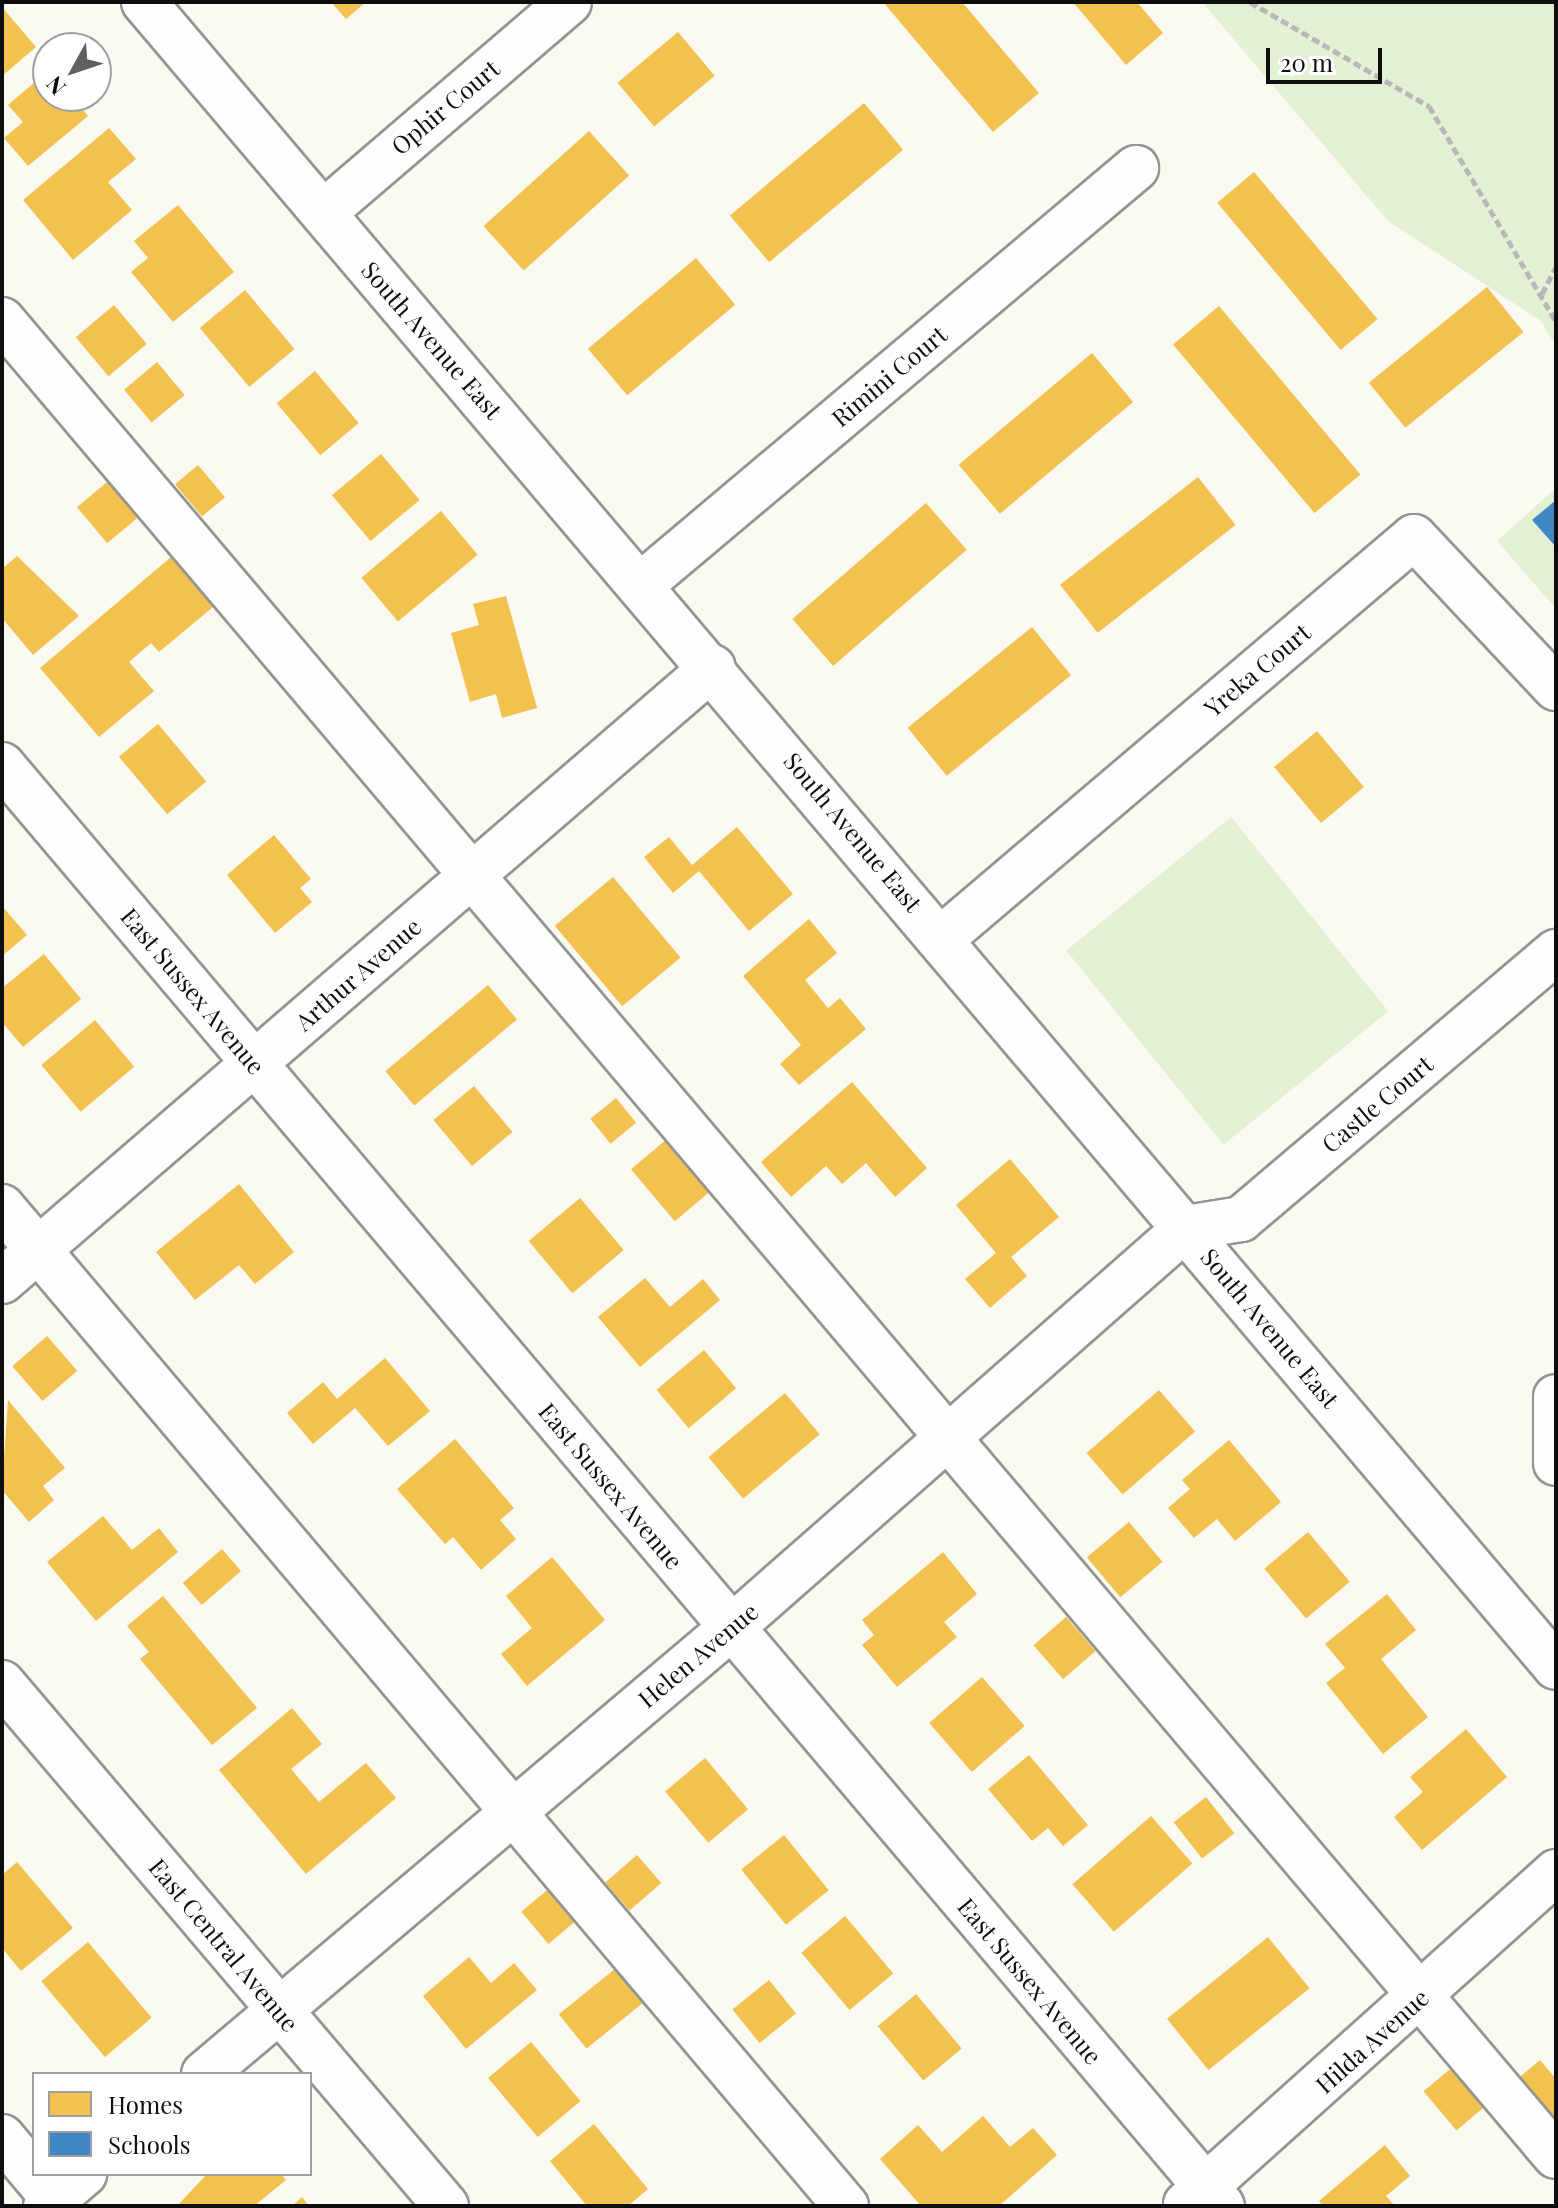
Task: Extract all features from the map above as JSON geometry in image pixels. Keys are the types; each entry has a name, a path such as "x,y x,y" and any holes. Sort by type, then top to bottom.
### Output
{"street":[{"name":"Ophir Court","path":"323,213 569,2"},
{"name":"South Avenue East","path":"147,3 713,667 1556,1667"},
{"name":"Rimini Court","path":"642,584 1136,168"},
{"path":"2,320 469,876 947,1434 1556,2156"},
{"name":"Yreka Court","path":"942,938 1414,537 1556,688"},
{"name":"Arthur Avenue","path":"2,1281 256,1065 469,876 713,667"},
{"name":"East Sussex Avenue","path":"2,765 731,1628 1204,2200"},
{"name":"Castle Court","path":"1186,1228 1241,1219 1556,952"},
{"path":"2,1207 510,1815 846,2206"},
{"name":"Helen Avenue","path":"206,2072 731,1628 947,1434 1186,1228"},
{"path":"1556,1397 1556,1463"},
{"name":"East Central Avenue","path":"2,1683 446,2206"},
{"name":"Hilda Avenue","path":"1204,2200 1556,1872"},
{"path":"2,2137 32,2167"},
{"path":"41,2176 61,2196"}],"path":[{"path":"1250,2 1429,106 1556,322"},
{"path":"1541,295 1556,267"}],"green space":[{"path":"1202,2 1556,2 1556,347 1541,321 1388,221"},
{"path":"1556,488 1556,609 1497,541"},
{"path":"1231,817 1388,1011 1224,1145 1066,950"}],"building: Homes":[{"path":"331,2 366,2 346,19"},
{"path":"883,2 962,2 1039,93 993,132"},
{"path":"1073,2 1137,2 1163,33 1126,65"},
{"path":"2,7 32,42 32,50 2,76"},
{"path":"678,32 715,76 654,126 617,83"},
{"path":"32,85 32,112 85,112 88,116 28,166 4,138 23,122 8,105"},
{"path":"864,103 903,150 769,262 730,215"},
{"path":"109,128 136,159 108,182 132,210 73,260 23,200"},
{"path":"589,131 629,176 524,271 483,226"},
{"path":"1254,172 1377,319 1341,350 1217,203"},
{"path":"178,205 234,272 173,322 131,272 148,258 134,241"},
{"path":"696,258 735,305 627,395 588,349"},
{"path":"1487,287 1524,332 1405,428 1369,383"},
{"path":"245,290 294,349 249,387 200,328"},
{"path":"114,305 147,344 108,376 76,337"},
{"path":"1219,306 1360,475 1314,513 1173,345"},
{"path":"1092,353 1133,402 1000,514 959,465"},
{"path":"157,362 185,395 152,423 124,390"},
{"path":"315,371 359,423 320,455 277,403"},
{"path":"381,454 420,500 371,541 332,495"},
{"path":"198,465 225,497 202,516 175,484"},
{"path":"113,477 143,513 107,543 77,507"},
{"path":"1198,477 1236,525 1098,633 1060,585"},
{"path":"926,503 967,550 833,666 792,619"},
{"path":"441,511 478,555 398,622 361,578"},
{"path":"177,552 219,602 159,652 151,643 129,662 154,691 99,737 40,668"},
{"path":"17,556 79,616 33,655 2,618 2,569"},
{"path":"506,596 537,708 502,718 496,694 470,702 451,633 479,625 473,604"},
{"path":"1032,627 1071,675 947,776 908,728"},
{"path":"158,724 206,781 167,814 119,757"},
{"path":"1317,731 1364,787 1321,823 1274,767"},
{"path":"737,827 793,894 749,931 699,871 673,893 644,857 669,837 692,865"},
{"path":"274,835 311,879 300,888 312,902 275,933 227,875"},
{"path":"613,877 680,957 622,1006 555,926"},
{"path":"2,906 27,935 2,956"},
{"path":"809,919 837,953 805,980 828,1008 840,998 866,1029 799,1085 780,1064 801,1045 743,976"},
{"path":"44,954 81,999 23,1047 2,1022 2,988"},
{"path":"488,985 517,1019 414,1106 385,1071"},
{"path":"95,1020 134,1067 81,1112 41,1065"},
{"path":"852,1082 927,1168 895,1197 866,1163 842,1184 826,1166 791,1197 761,1162"},
{"path":"474,1086 513,1132 472,1166 433,1120"},
{"path":"616,1098 636,1123 610,1144 590,1119"},
{"path":"667,1139 711,1191 675,1221 631,1169"},
{"path":"1010,1159 1059,1217 1011,1257 1027,1276 990,1308 965,1279 996,1253 956,1205"},
{"path":"239,1184 294,1252 255,1284 239,1265 195,1300 156,1252"},
{"path":"580,1198 624,1250 572,1293 529,1241"},
{"path":"645,1278 670,1307 703,1279 720,1300 640,1367 598,1317"},
{"path":"47,1336 77,1371 42,1401 12,1366"},
{"path":"704,1350 736,1388 689,1428 657,1390"},
{"path":"385,1358 430,1411 388,1446 355,1408 313,1444 287,1413 323,1382 337,1399"},
{"path":"1159,1390 1195,1432 1123,1494 1087,1453"},
{"path":"785,1393 820,1434 743,1499 708,1457"},
{"path":"8,1400 65,1468 43,1486 54,1500 29,1522 2,1490"},
{"path":"455,1439 514,1508 500,1520 516,1539 481,1570 453,1537 445,1544 397,1489"},
{"path":"1229,1440 1281,1502 1235,1541 1217,1519 1194,1538 1168,1508 1190,1489 1182,1480"},
{"path":"103,1516 132,1550 159,1528 178,1552 96,1621 47,1562"},
{"path":"1129,1522 1162,1562 1120,1597 1087,1557"},
{"path":"1308,1532 1350,1582 1306,1618 1264,1569"},
{"path":"222,1549 241,1571 202,1605 183,1583"},
{"path":"943,1552 977,1594 944,1622 957,1637 897,1687 862,1645 874,1635 862,1620"},
{"path":"552,1557 605,1620 527,1686 501,1654 532,1628 506,1596"},
{"path":"1387,1594 1416,1630 1381,1659 1428,1717 1383,1754 1326,1683 1345,1668 1325,1644"},
{"path":"163,1596 257,1708 212,1745 140,1659 149,1652 127,1626"},
{"path":"1066,1617 1096,1651 1063,1679 1034,1645"},
{"path":"982,1677 1025,1726 972,1772 929,1723"},
{"path":"292,1708 322,1744 291,1769 319,1802 366,1763 396,1798 306,1874 219,1770"},
{"path":"1466,1729 1507,1777 1422,1850 1394,1817 1423,1792 1410,1777"},
{"path":"1029,1755 1088,1825 1063,1846 1048,1828 1032,1841 988,1789"},
{"path":"705,1758 748,1809 708,1843 665,1791"},
{"path":"1206,1797 1234,1833 1202,1858 1174,1822"},
{"path":"1151,1816 1192,1864 1114,1932 1073,1884"},
{"path":"784,1835 829,1890 786,1925 741,1870"},
{"path":"637,1855 661,1883 630,1910 605,1883"},
{"path":"17,1862 73,1928 21,1971 2,1948 2,1875"},
{"path":"552,1886 579,1918 548,1944 521,1912"},
{"path":"845,1916 893,1973 850,2010 801,1953"},
{"path":"1268,1937 1310,1988 1209,2070 1167,2019"},
{"path":"88,1942 152,2018 105,2057 41,1981"},
{"path":"469,1957 491,1983 514,1963 537,1990 466,2049 423,1996"},
{"path":"621,1964 649,1998 587,2049 559,2014"},
{"path":"769,1980 796,2013 760,2043 732,2010"},
{"path":"916,1994 962,2048 923,2081 878,2026"},
{"path":"531,2042 580,2101 538,2137 488,2078"},
{"path":"1540,2060 1556,2079 1556,2113 1548,2120 1515,2081"},
{"path":"1455,2065 1488,2104 1456,2130 1424,2091"},
{"path":"983,2116 1010,2147 1033,2128 1057,2155 999,2206 921,2206 880,2159 918,2125 942,2152"},
{"path":"594,2124 648,2189 628,2206 587,2206 550,2161"},
{"path":"1385,2145 1410,2176 1386,2196 1395,2206 1323,2206 1319,2201"},
{"path":"205,2176 283,2176 286,2180 254,2206 177,2206"},
{"path":"302,2197 309,2206 292,2206"}],"building: Schools":[{"path":"1556,500 1556,547 1532,520"}]}
